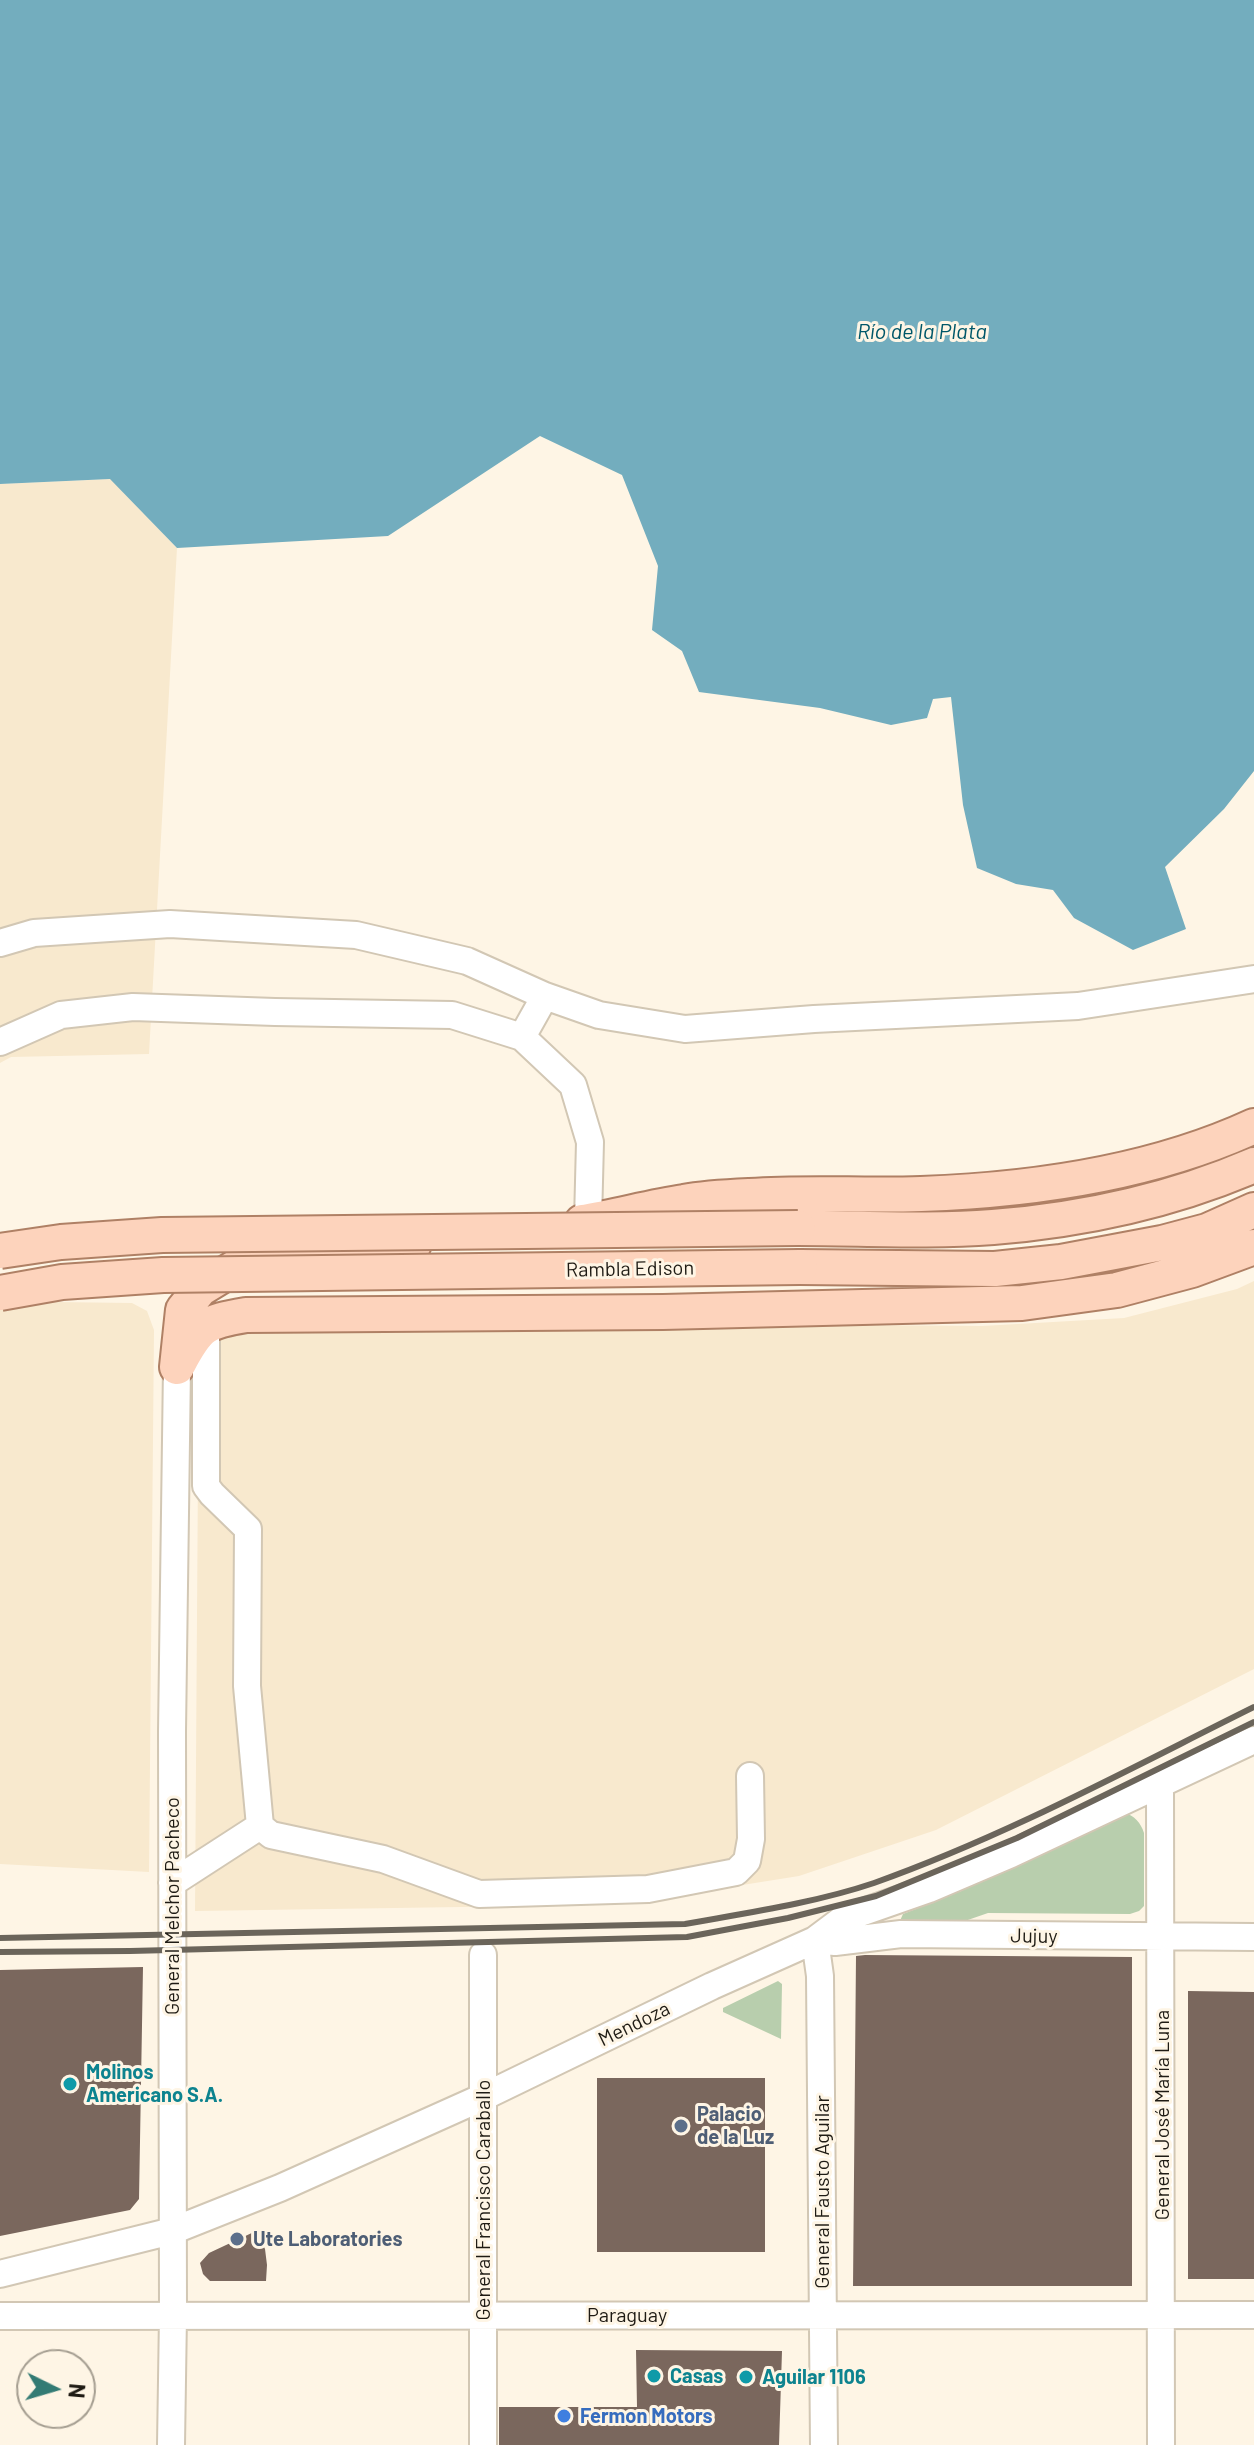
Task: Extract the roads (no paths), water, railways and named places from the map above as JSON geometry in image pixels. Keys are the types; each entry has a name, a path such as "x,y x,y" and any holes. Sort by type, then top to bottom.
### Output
{"main road":[{"path":"177,1367 183,1310 200,1289 236,1267 588,1221 685,1201 753,1196 922,1194 1067,1180 1166,1158 1254,1126"},
{"name":"Rambla Edison","path":"0,1251 61,1242 162,1235 993,1227 1064,1218 1151,1199 1254,1165"},
{"name":"Rambla Edison","path":"0,1293 62,1282 163,1275 800,1267 995,1269 1061,1262 1177,1239 1207,1231 1254,1210"},
{"path":"177,1367 194,1335 214,1321 246,1315 663,1312 1022,1303 1117,1290 1192,1270 1254,1247"}],"street":[{"path":"0,943 34,933 170,924 356,935 467,961 545,996 599,1015 685,1029 814,1019 1078,1006 1254,979"},
{"path":"522,1037 545,996"},
{"path":"0,1042 61,1015 133,1007 452,1015 522,1037 573,1085 590,1142 588,1221"},
{"path":"206,1327 206,1486 248,1529 247,1686 260,1826 271,1835 383,1859 479,1894 648,1889 736,1872 747,1861 751,1839 750,1776"},
{"name":"General Melchor Pacheco","path":"171,2445 177,1367"},
{"name":"Mendoza","path":"0,2274 172,2231 280,2188 483,2097 712,1986 815,1940 843,1919 943,1884 1254,1740"},
{"name":"General José María Luna","path":"1160,1786 1161,2445"},
{"path":"172,1883 260,1826"},
{"name":"Jujuy","path":"815,1940 835,1942 901,1934 1254,1937"},
{"name":"General Fausto Aguilar","path":"815,1940 820,1976 824,2445"},
{"name":"General Francisco Caraballo","path":"483,1955 483,2445"},
{"name":"Paraguay","path":"0,2316 1254,2315"}],"water":[{"name":"Río de la Plata","path":"0,0 1254,0 1254,771 1224,809 1165,867 1186,929 1133,950 1074,918 1053,890 1016,884 977,868 963,805 951,697 933,699 927,718 891,725 820,708 699,692 682,651 652,630 658,566 622,475 540,436 388,536 177,548 110,479 0,484"}],"railway":[{"path":"0,1938 685,1924 756,1911 851,1890 923,1864 1067,1801 1254,1707"},
{"path":"0,1952 687,1937 788,1918 876,1896 1017,1838 1254,1722"}],"place":[{"name":"Molinos Americano S.A.","path":"70,2084"},
{"name":"Palacio de la Luz","path":"681,2126"},
{"name":"Ute Laboratories","path":"237,2239"},
{"name":"Casas","path":"654,2376"},
{"name":"Aguilar 1106","path":"746,2377"},
{"name":"Fermon Motors","path":"564,2416"}]}
